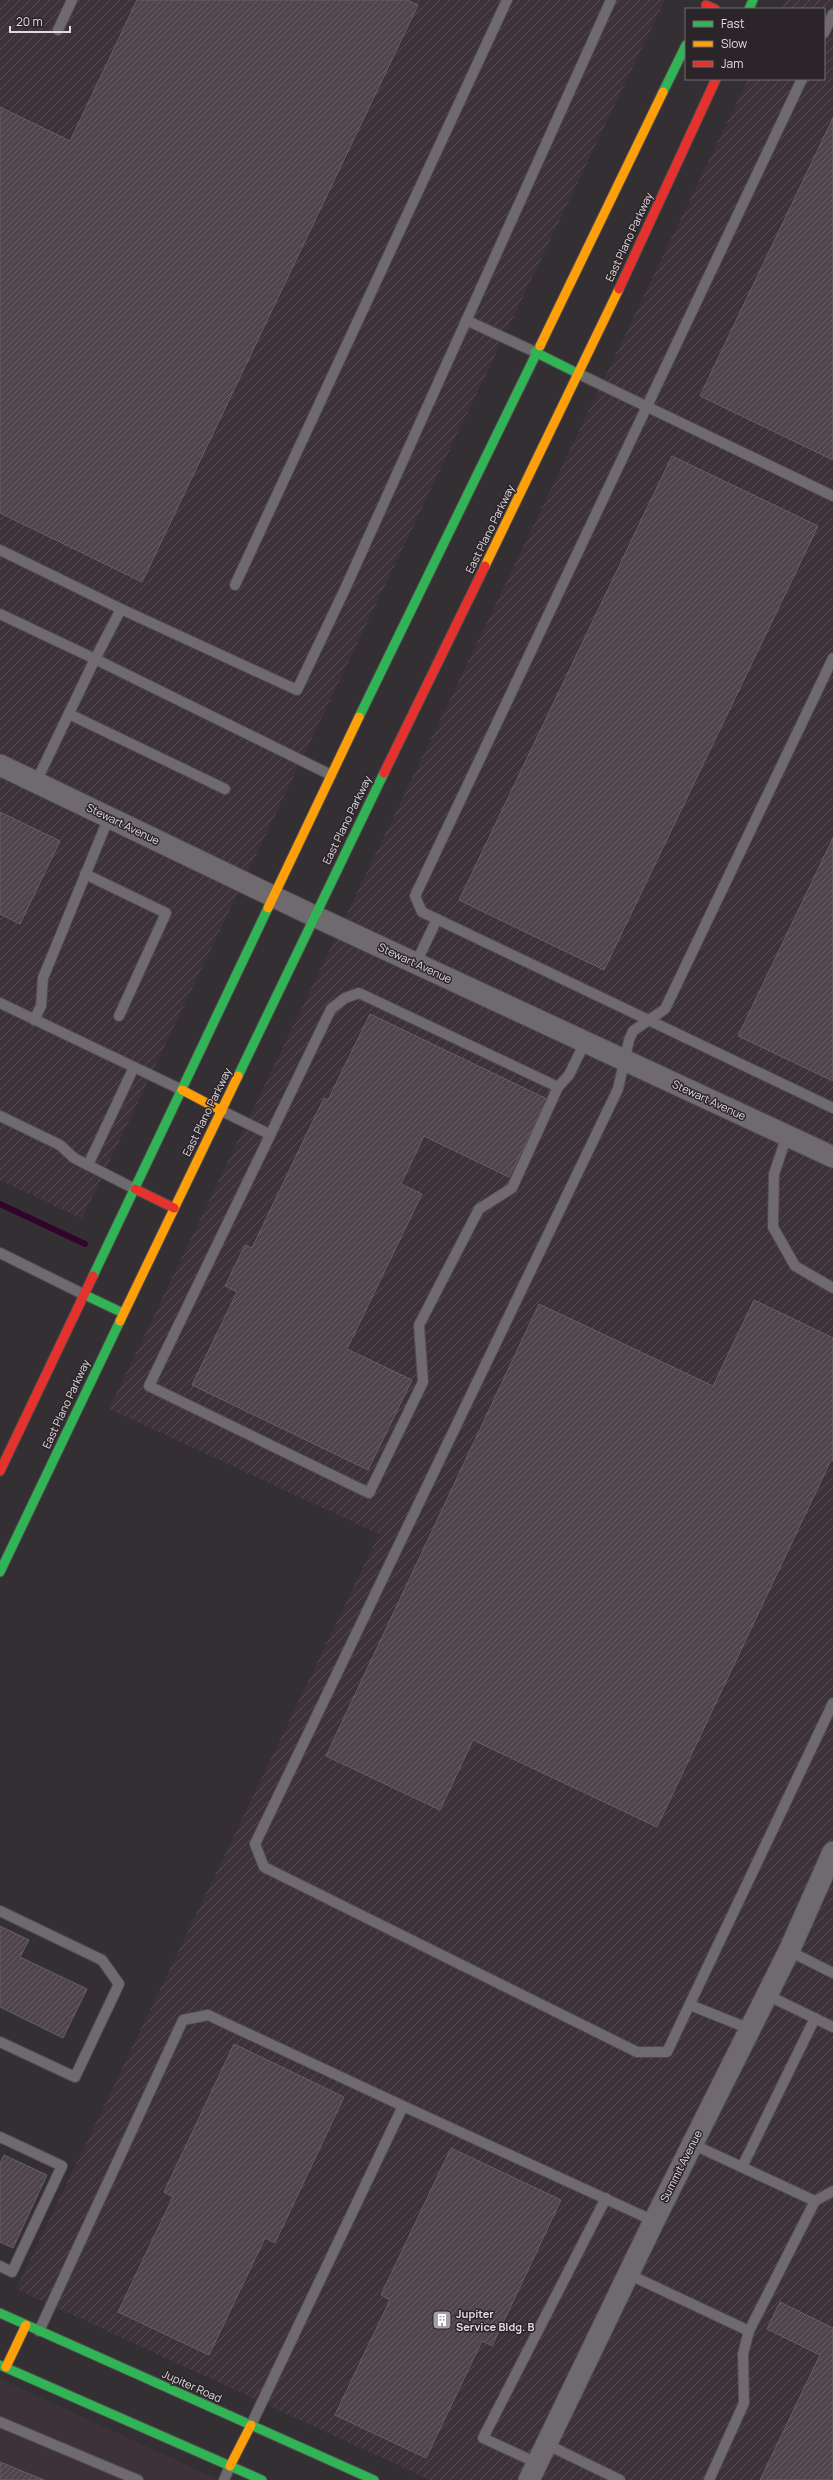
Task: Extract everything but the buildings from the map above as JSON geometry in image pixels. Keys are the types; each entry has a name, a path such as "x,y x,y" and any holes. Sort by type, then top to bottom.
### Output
{"main road":[{"path":"0,1471 275,897 331,775 535,352 685,47"},
{"name":"East Plano Parkway","path":"0,1572 123,1313 222,1111 314,916 579,374 716,80"},
{"path":"535,352 579,374"},
{"path":"182,1090 222,1111"},
{"path":"135,1189 174,1208"},
{"path":"85,1295 123,1313"},
{"name":"Jupiter Road","path":"0,2313 374,2480"},
{"path":"26,2325 2,2368 262,2480"},
{"path":"230,2466 251,2425"}],"street":[{"name":"Stewart Avenue","path":"0,764 314,916 833,1157"},
{"name":"Summit Avenue","path":"538,2462 654,2221 789,1951 833,1852"}],"lane":[{"path":"58,30 72,0"},
{"path":"235,585 507,0"},
{"path":"0,550 121,609 297,690 345,589 611,0"},
{"path":"696,0 706,4"},
{"path":"825,31 833,14"},
{"path":"802,80 415,896 422,912 833,1108"},
{"path":"466,320 535,352"},
{"path":"579,374 833,496"},
{"path":"36,782 95,659 121,609"},
{"path":"0,614 331,775"},
{"path":"833,658 665,1009 633,1031 629,1040 618,1089 255,1844 264,1867 636,2052 667,2052 833,1703"},
{"path":"69,714 226,789"},
{"path":"34,1020 41,1006 43,978 109,817"},
{"path":"86,874 166,913 119,1016"},
{"path":"416,963 437,919"},
{"path":"558,1087 359,993 345,998 331,1009 149,1386 369,1493 423,1382 419,1325 479,1209 512,1188 558,1087 569,1075 585,1042"},
{"path":"0,1003 182,1090"},
{"path":"88,1165 134,1068"},
{"path":"222,1111 270,1134"},
{"path":"0,1116 60,1145 74,1158 135,1189"},
{"path":"787,1135 774,1174 773,1227 795,1266 833,1288"},
{"path":"0,1253 85,1295"},
{"path":"0,1911 102,1960 119,1984 76,2077 0,2042"},
{"path":"789,1951 833,1973"},
{"path":"767,1995 833,2027"},
{"path":"690,2005 750,2029"},
{"path":"39,2331 183,2020 208,2015 654,2221"},
{"path":"742,2167 816,2018"},
{"path":"251,2425 403,2106"},
{"path":"0,2137 62,2166 12,2272 0,2266"},
{"path":"692,2144 815,2201"},
{"path":"709,2480 744,2403 743,2354 749,2331 815,2201 833,2191"},
{"path":"606,2198 484,2438 538,2462 620,2480"},
{"path":"628,2274 749,2331"},
{"path":"0,2422 138,2480"},
{"path":"224,2480 230,2466"}],"shaded area":[{"path":"0,0 665,0 82,1219 0,1180"},
{"path":"786,0 833,0 833,2480 430,2480 16,2289 379,1534 109,1409 748,80 825,80 825,8 782,8"},
{"path":"0,2379 23,2389 219,2480 0,2480"}],"waterway":[{"path":"0,1204 85,1244"}],"traffic: fast":[{"path":"749,8 753,0"},
{"path":"663,92 685,47"},
{"path":"359,717 540,346"},
{"path":"535,352 579,374"},
{"path":"238,1076 384,773"},
{"path":"93,1276 268,908"},
{"path":"85,1295 123,1313"},
{"path":"0,1572 120,1321"},
{"path":"0,2313 374,2480"},
{"path":"0,2365 262,2480"}],"traffic: slow":[{"path":"540,346 663,92"},
{"path":"485,566 619,289"},
{"path":"268,908 359,717"},
{"path":"120,1321 238,1076"},
{"path":"182,1090 222,1111"},
{"path":"6,2367 26,2325"},
{"path":"230,2466 251,2425"}],"traffic: jam":[{"path":"706,5 713,8"},
{"path":"619,289 716,80"},
{"path":"384,773 485,566"},
{"path":"135,1189 174,1208"},
{"path":"0,1471 93,1276"}],"place":[{"name":"Jupiter Service Bldg. B","path":"442,2320"}]}
